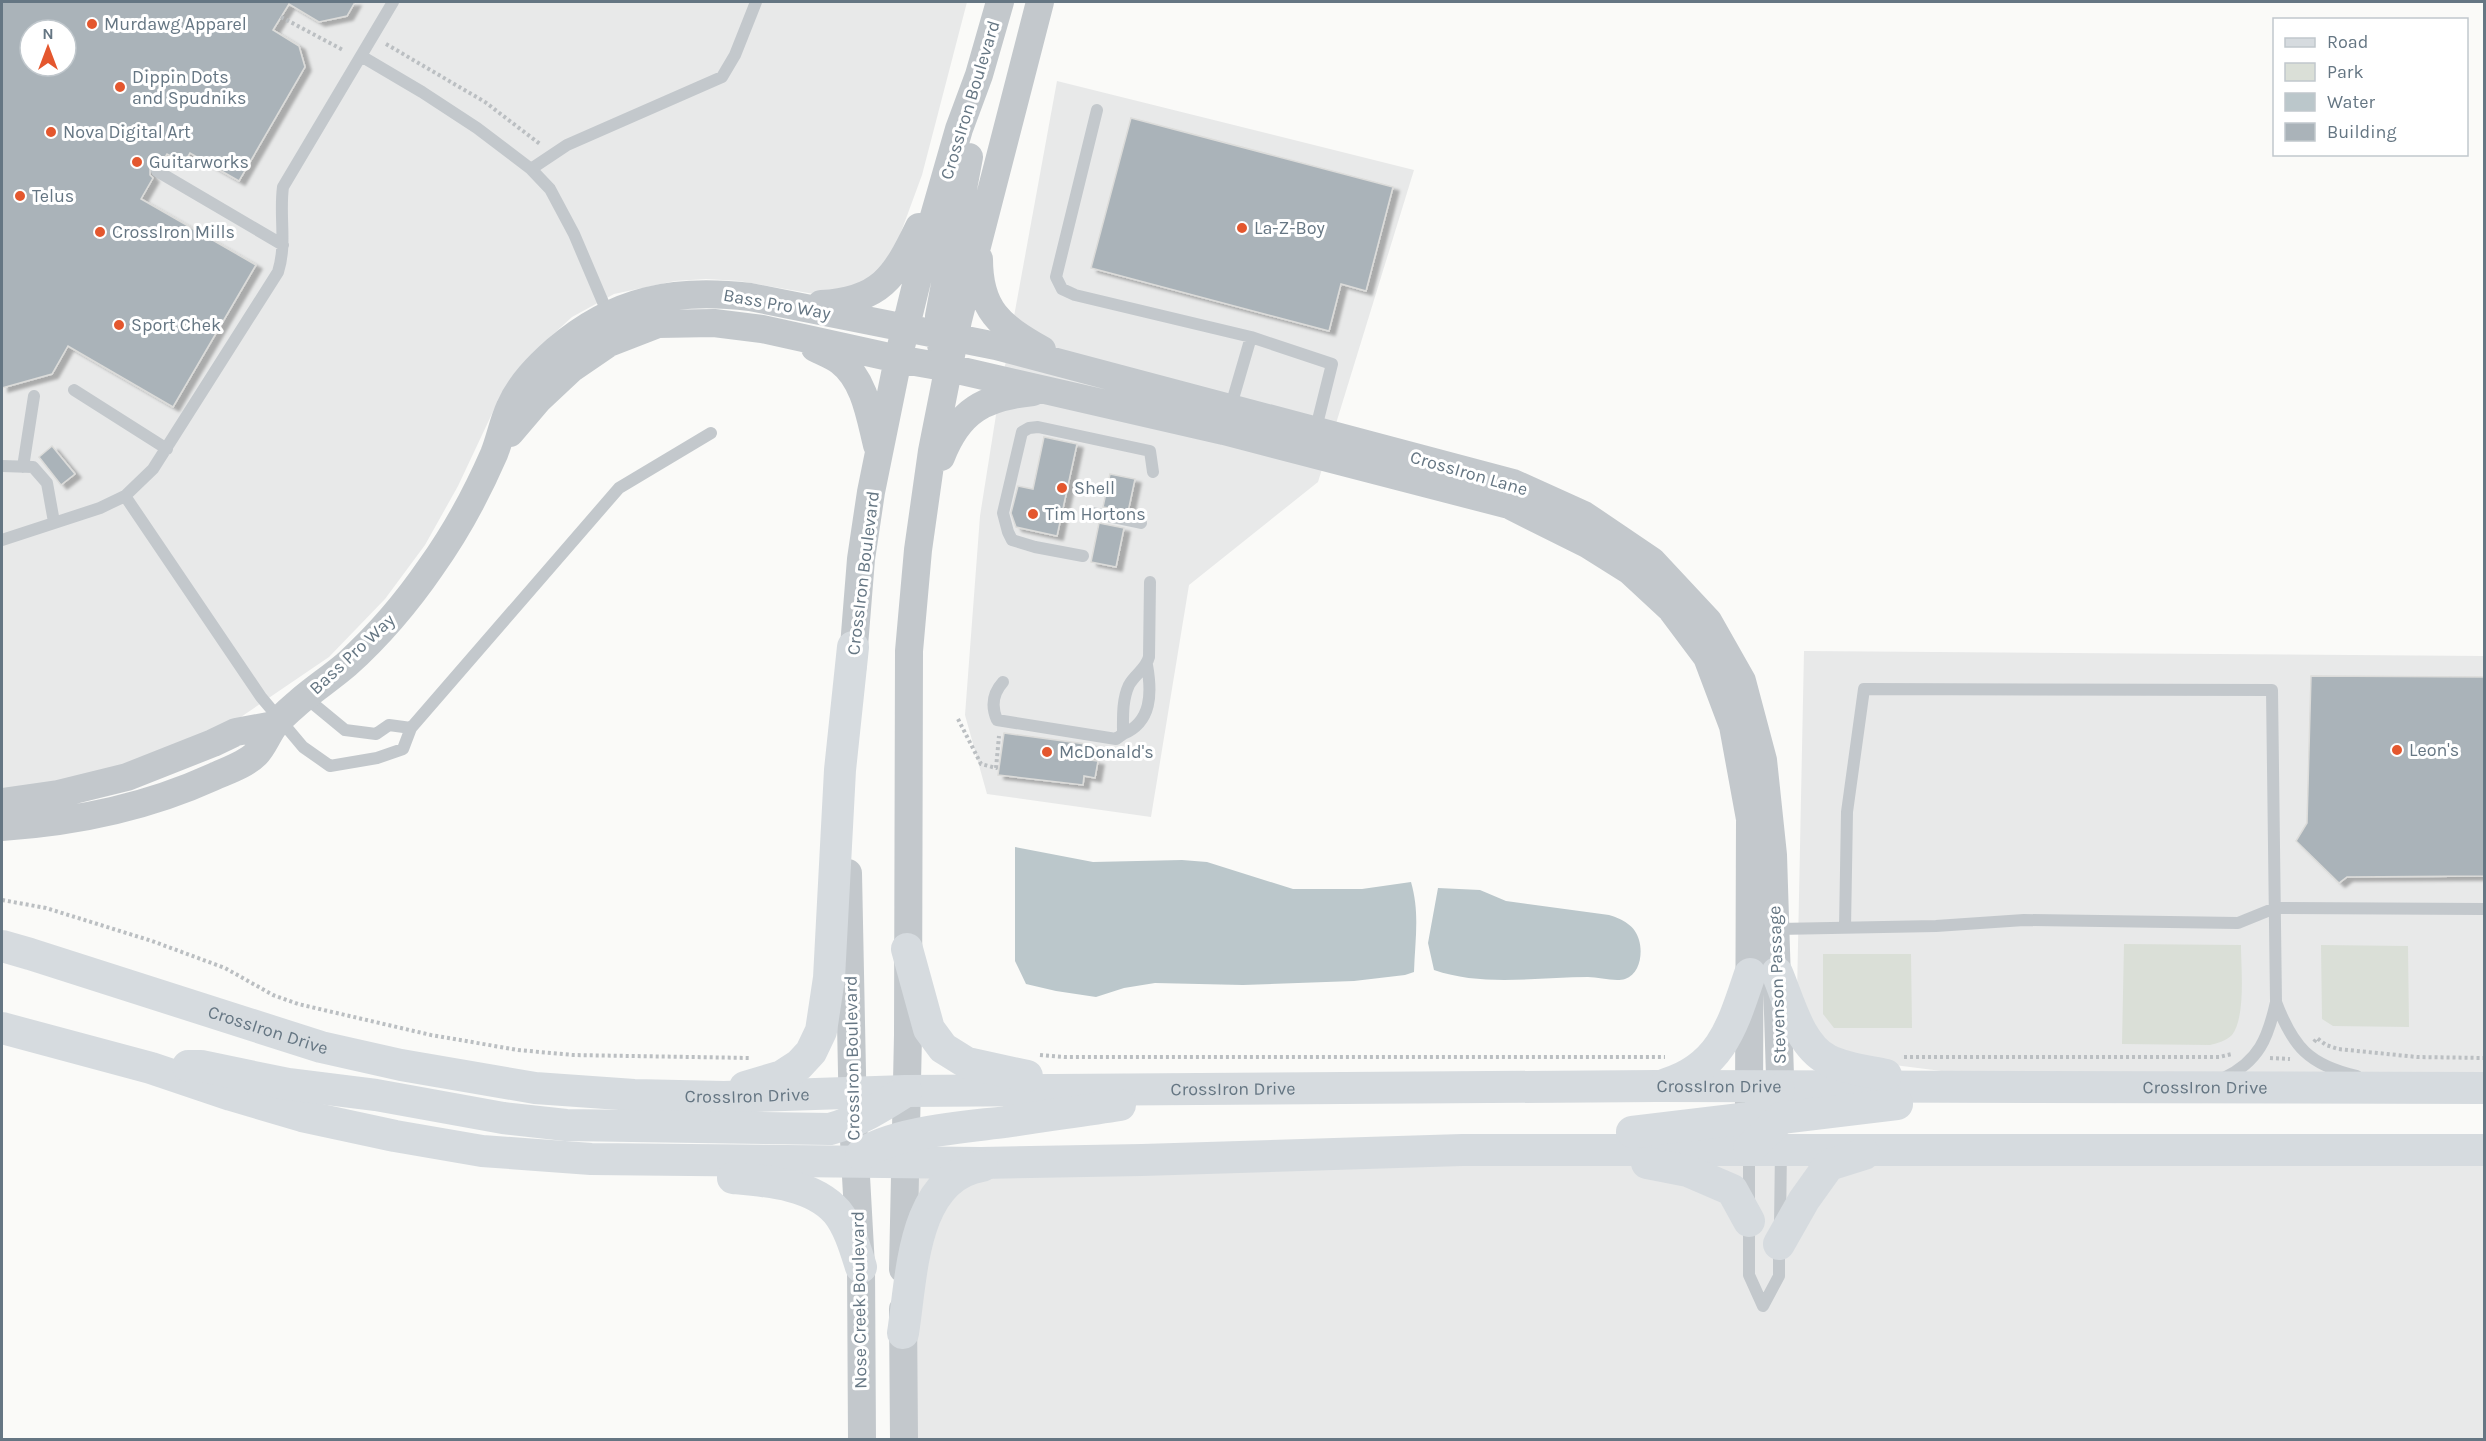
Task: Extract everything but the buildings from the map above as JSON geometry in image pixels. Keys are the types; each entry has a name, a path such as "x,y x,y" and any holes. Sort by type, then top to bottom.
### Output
{"main road":[{"path":"686,1097 749,1086 782,1076 805,1060 821,1031 829,978 840,770 853,647"},
{"name":"CrossIron Drive","path":"2,946 321,1047 401,1065 535,1088 852,1107"},
{"path":"907,949 929,1029 943,1048 967,1063 1005,1073 1058,1081 1141,1089"},
{"path":"1662,1071 1682,1079 1700,1068 1715,1053 1763,974 1809,1043 1828,1060 1856,1070 1952,1087"},
{"path":"2,1028 151,1068 302,1116 395,1136 493,1152 591,1159 855,1161 869,1150 906,1149 1006,1162"},
{"path":"151,1068 201,1066 288,1084 376,1095 503,1118 566,1125 830,1129 852,1107 873,1113 906,1091"},
{"name":"CrossIron Drive","path":"906,1091 1261,1088 1662,1071 1750,1087 2484,1088"},
{"path":"1491,1149 1749,1118 1763,1111 1773,1100 1780,1087"},
{"path":"906,1149 1161,1098 1261,1088"},
{"path":"1749,1149 1781,1118 1900,1104 2030,1102 2104,1088"},
{"path":"302,1116 329,1133 411,1152 477,1163 736,1179 796,1187 820,1199 835,1210 851,1238 861,1267"},
{"path":"2383,1150 2484,1136"},
{"path":"903,1333 920,1233 926,1211 947,1181 958,1173 1006,1162 1491,1149 2484,1150"},
{"path":"1581,1149 1688,1171 1710,1180 1732,1190 1749,1221"},
{"path":"1779,1244 1804,1200 1829,1165 1879,1149"}],"street":[{"name":"CrossIron Boulevard","path":"855,1161 846,798 853,647 861,559 879,453 918,275 950,159 979,75 1000,2"},
{"path":"946,337 979,235 1041,2"},
{"path":"904,1440 909,651 918,550 949,368 946,337 939,316 972,139 979,75"},
{"path":"792,306 848,302 863,298 885,282 897,269 914,237 950,159"},
{"path":"979,235 979,275 982,293 988,307 1004,325 1067,365"},
{"name":"Bass Pro Way","path":"2,827 85,819 136,806 184,790 256,754 278,722 346,664 397,613 432,566 494,453 510,406 524,382 540,363 562,344 608,314 655,298 712,293 750,297 946,337"},
{"name":"Bass Pro Way","path":"494,453 539,399 571,369 609,342 658,324 714,323 789,335 949,368"},
{"path":"789,335 841,362 856,379 865,398 879,453"},
{"name":"CrossIron Lane","path":"946,337 996,346 1067,365 1227,420 1312,442 1509,505 1587,544 1630,570 1671,609 1707,657 1733,726 1750,819 1762,855"},
{"name":"CrossIron Lane","path":"949,368 1053,390 1227,420"},
{"path":"926,498 957,424 972,410 988,400 1000,397 1053,390"},
{"path":"2,802 58,794 127,777 236,732 278,722"},
{"name":"Stevenson Passage","path":"1749,1149 1750,1087 1763,974 1762,855"},
{"name":"Stevenson Passage","path":"1763,974 1780,1087 1781,1149"},
{"name":"Nose Creek Boulevard","path":"855,1161 861,1267 862,1440"}],"lane":[{"path":"2,540 100,508 125,496 153,469 278,272 283,256 280,207 283,187 393,2"},
{"path":"531,169 567,145 722,77 735,55 756,2"},
{"path":"361,56 468,122 531,169 550,189 574,234 608,314"},
{"path":"1097,110 1056,277 1062,289 1075,295 1251,337 1332,364 1312,442"},
{"path":"157,171 283,245"},
{"path":"1227,420 1251,337"},
{"path":"74,390 167,449"},
{"path":"23,466 34,396"},
{"path":"1083,556 1012,540 1008,532 1003,513 1022,432 1038,427 1150,451 1153,472"},
{"path":"125,496 278,722 303,747 330,766 369,760 403,749 411,728 619,488 711,433"},
{"path":"2,466 33,466 47,483 54,522"},
{"path":"1093,513 1141,523"},
{"path":"1003,682 995,695 993,704 997,720 1116,739 1134,729 1141,723 1144,716 1149,691 1147,665 1150,582"},
{"path":"1122,734 1123,712 1129,684 1147,665"},
{"path":"1845,928 1846,812 1864,689 2272,690 2276,1002 2270,1029 2258,1052 2239,1070 2222,1079 2179,1088"},
{"path":"305,697 345,730 376,734 389,725 411,728"},
{"path":"1763,930 1936,926 2024,920 2238,923 2275,908 2484,909"},
{"path":"2276,1002 2287,1030 2304,1052 2322,1064 2346,1073 2417,1088"},
{"name":"Stevenson Passage","path":"1749,1149 1749,1275 1763,1306 1779,1276 1781,1149"}],"path":[{"path":"281,17 343,50"},
{"path":"373,36 485,102 553,154"},
{"path":"958,719 981,764 996,768 1001,721"},
{"path":"2,900 46,908 152,941 225,968 273,995 298,1004 420,1033 518,1050 556,1053 621,1057 754,1058"},
{"path":"1901,1057 2219,1057 2234,1052 2244,1043 2271,1059 2297,1059 2317,1038 2326,1045 2338,1049 2418,1057 2484,1058"},
{"path":"1030,1054 1064,1057 1662,1071"}],"shaded area":[{"name":"CrossIron Mills","path":"2,2 967,2 922,175 897,243 870,283 820,295 739,281 706,279 675,281 614,294 572,317 534,352 498,401 458,486 425,545 385,599 329,657 213,736 166,759 2,799"},
{"path":"1057,81 1414,170 1318,482 1189,585 1151,817 987,794 965,715 980,516 996,415"},
{"path":"1804,651 2484,656 2484,1076 1965,1074 1855,1060 1819,1041 1797,994"},
{"path":"2484,1158 2484,1439 904,1440 906,1161"}],"green space":[{"path":"2124,944 2241,945 2241,1005 2232,1035 2210,1045 2122,1044"},
{"path":"2321,945 2408,946 2409,1027 2333,1026 2322,1019"},
{"path":"1823,954 1911,954 1912,1028 1834,1028 1823,1014"}],"water":[{"path":"1015,847 1093,862 1182,860 1207,862 1293,889 1362,889 1411,882 1416,916 1414,972 1354,981 1243,985 1155,983 1124,988 1096,997 1026,984 1015,961"},
{"path":"1438,888 1480,890 1506,901 1619,918 1627,923 1637,935 1641,951 1637,968 1625,979 1617,980 1588,977 1491,980 1434,970 1428,943"}],"place":[{"name":"Murdawg Apparel","path":"92,24"},
{"name":"Dippin Dots and Spudniks","path":"120,87"},
{"name":"Nova Digital Art","path":"51,132"},
{"name":"Guitarworks","path":"137,162"},
{"name":"Telus","path":"20,196"},
{"name":"La-Z-Boy","path":"1242,228"},
{"name":"CrossIron Mills","path":"100,232"},
{"name":"Sport Chek","path":"119,325"},
{"name":"Shell","path":"1062,488"},
{"name":"Tim Hortons","path":"1033,514"},
{"name":"Leon's","path":"2397,750"},
{"name":"McDonald's","path":"1047,752"}]}
